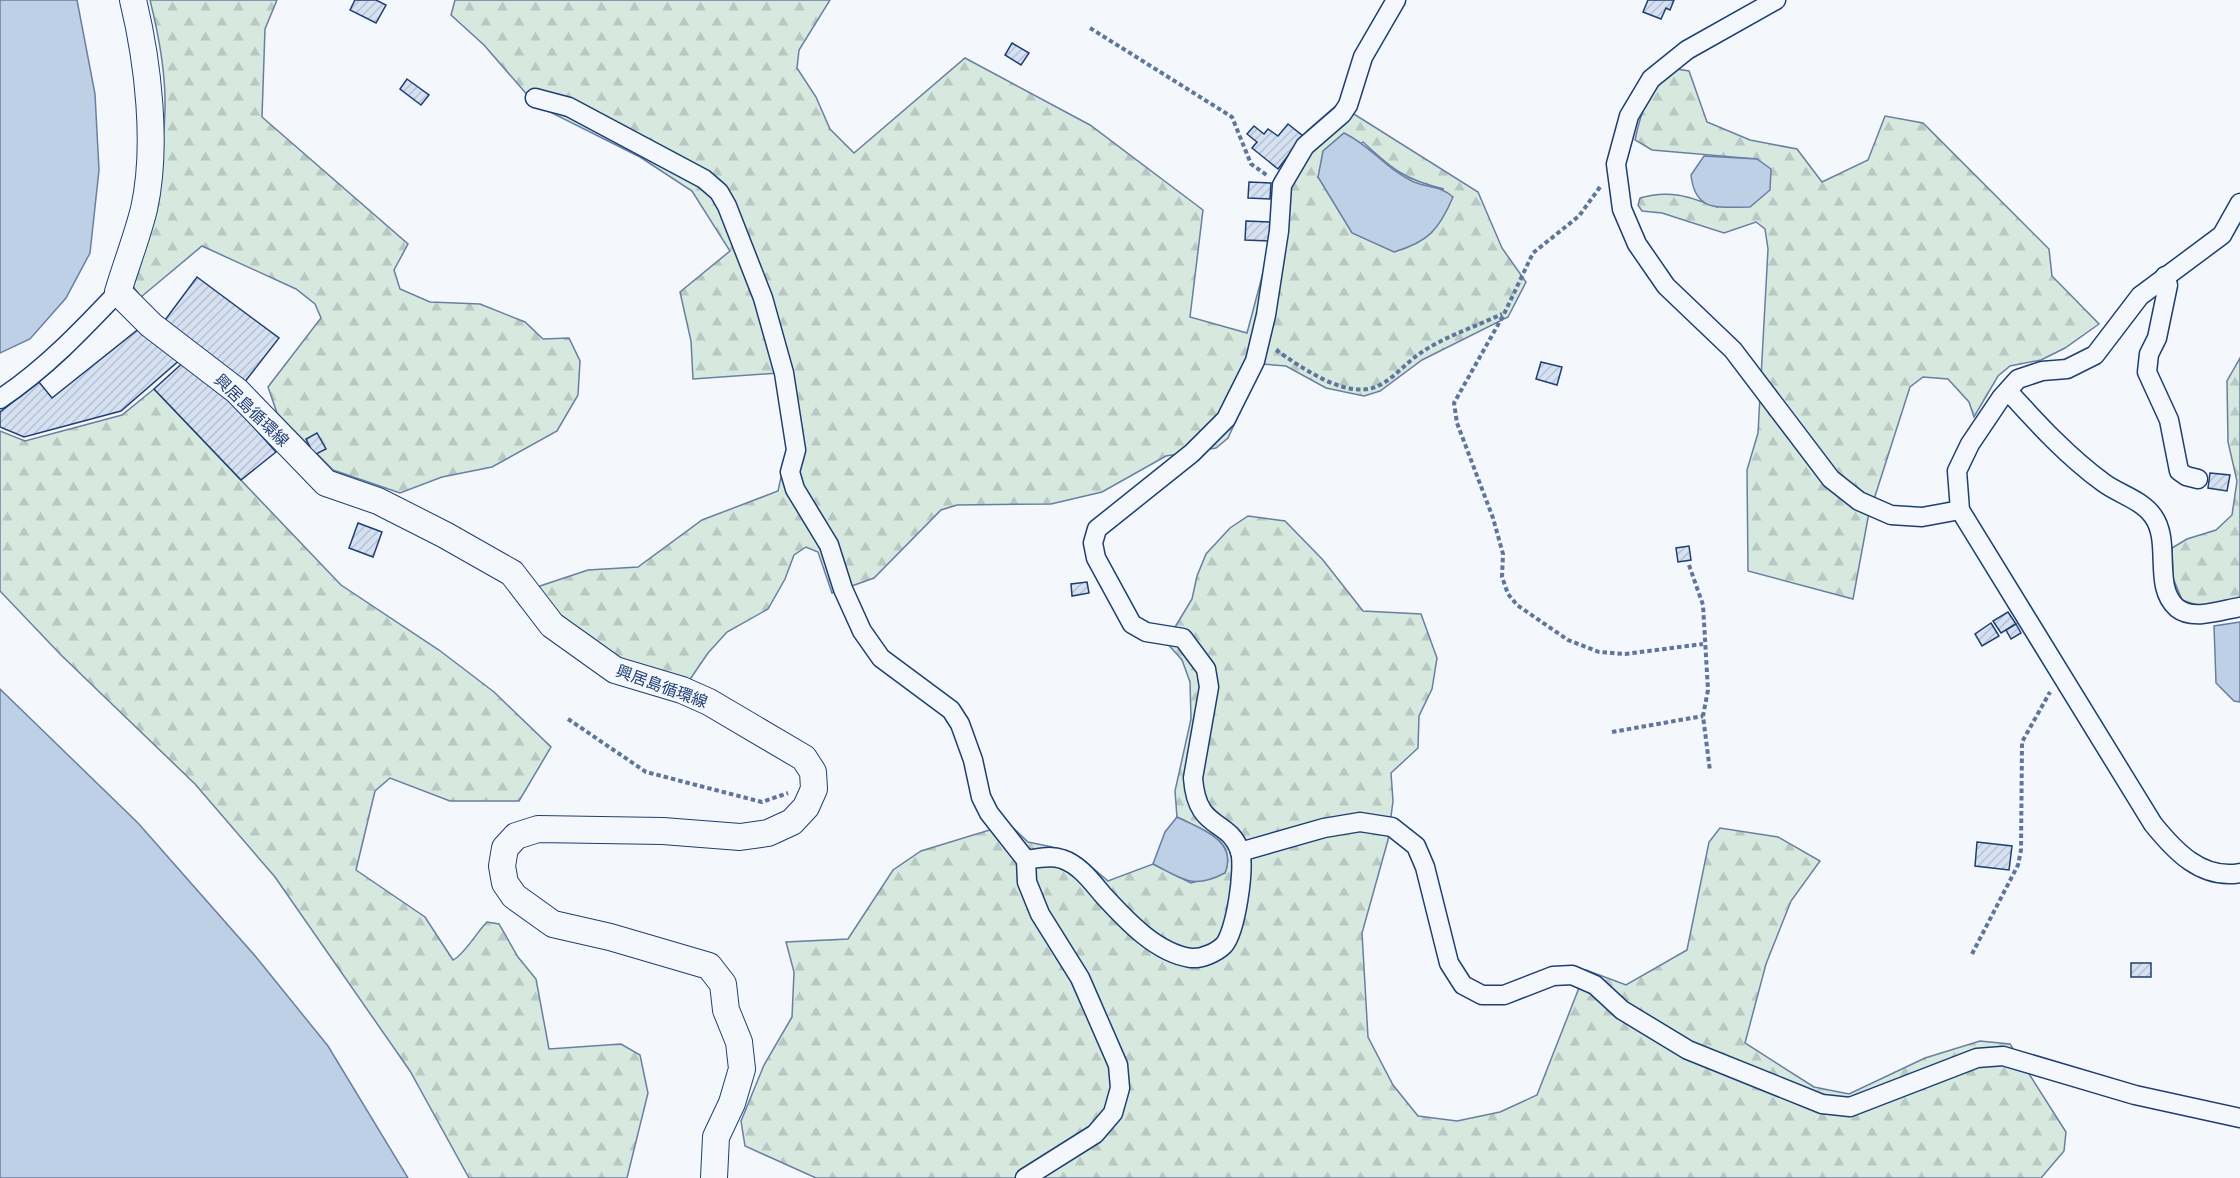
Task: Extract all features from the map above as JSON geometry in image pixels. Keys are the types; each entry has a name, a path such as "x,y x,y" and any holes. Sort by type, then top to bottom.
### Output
{"main road":[{"path":"118,292 144,208 150,159 145,77 133,0"},
{"name":"興居島循環線","path":"118,292 151,325 237,391 326,483 378,501 512,573 552,625 615,670 682,690 709,702 804,758 813,772 813,783"},
{"path":"714,1178 716,1137 732,1103 742,1069 739,1042 726,1010 723,984 709,966 610,936 553,924 514,896 505,883 502,866 505,848 516,836 538,829 663,831 740,837 768,833 792,822 814,789 813,783"}],"street":[{"path":"1026,860 1047,857 1063,859 1082,871 1111,903 1157,944 1176,956 1197,958 1224,945 1232,926 1239,883 1240,852 1224,830 1203,814 1194,792 1192,778 1209,687 1206,669 1183,638 1166,633 1146,632 1132,624 1096,558 1094,543 1097,529 1192,453 1226,419 1255,361 1277,242 1282,185 1305,146 1342,114 1348,105 1363,57 1396,0"},
{"path":"1776,0 1687,50 1651,79 1629,116 1616,164 1622,209 1636,244 1666,286 1733,350 1831,479 1859,501 1891,514 1922,517 1960,510"},
{"path":"536,98 569,106 704,179 719,192 727,206 763,298 784,373 796,450 790,472 795,489 829,545 843,589 862,631 881,658 951,710 963,733 981,796 989,813 1026,860 1027,882 1035,903 1080,978 1118,1065 1120,1088 1113,1113 1095,1134 1025,1178"},
{"path":"2240,203 2222,235 2140,296 2095,355 2067,369 2042,371 2018,379 1970,444 1957,471 1960,510 2153,824 2176,852 2202,868 2240,873"},
{"path":"2165,276 2168,285 2157,338 2149,354 2147,372 2169,420 2179,471 2186,476 2198,479"},
{"path":"0,399 25,382 66,347 118,292"},
{"path":"2008,391 2074,458 2104,483 2140,504 2153,516 2160,530 2168,592 2176,607 2196,614 2240,607"},
{"path":"1240,852 1324,828 1360,822 1392,827 1416,846 1425,867 1449,963 1463,985 1482,995 1504,995 1553,976 1572,975 1595,985 1622,1011 1688,1050 1822,1104 1850,1107 1968,1061 2003,1056 2135,1095 2240,1119"}],"path":[{"path":"1090,28 1232,117 1251,164 1282,185"},
{"path":"1616,164 1579,216 1533,253 1504,314 1454,403 1457,423 1493,518 1503,554 1502,577 1508,594 1517,605 1568,640 1599,652 1626,654 1703,644"},
{"path":"1260,340 1328,382 1355,389 1372,388 1389,379 1420,353 1504,314"},
{"path":"1689,564 1702,605 1708,690 1703,716 1710,771"},
{"path":"1972,954 2018,865 2021,850 2022,742 2047,695 2063,679"},
{"path":"1612,732 1703,716"},
{"path":"568,719 646,772 762,802 813,783"}],"green space":[{"path":"150,0 277,0 265,29 262,117 408,244 394,270 400,289 430,302 480,304 525,322 543,339 569,338 580,361 578,395 557,431 492,467 442,477 400,493 333,470 277,413 268,387 321,318 315,304 296,289 202,246 141,297 129,281 157,175 165,110 161,54"},
{"path":"455,0 830,0 799,50 797,68 816,97 830,129 854,153 965,58 1090,125 1203,210 1190,317 1247,333 1268,254 1275,178 1307,131 1338,104 1478,192 1502,248 1526,282 1508,317 1422,360 1380,391 1364,396 1326,388 1286,366 1262,364 1228,438 1216,448 1166,456 1102,492 1051,504 957,505 941,510 874,578 832,593 818,552 806,547 794,555 785,579 768,609 727,632 708,653 678,697 522,604 540,586 588,570 638,567 702,520 778,491 788,446 778,373 693,379 691,341 680,292 730,251 692,191 640,157 536,105 484,45 451,15","holes":["1363,142 1400,172 1419,182 1444,189 1318,177"]},
{"path":"1677,69 1689,71 1707,122 1750,140 1797,149 1822,182 1868,160 1885,116 1923,123 2049,249 2052,276 2099,324 2065,348 2041,360 2010,366 1998,376 1974,417 1969,402 1948,379 1923,377 1910,387 1868,518 1853,599 1748,571 1747,470 1758,433 1768,249 1765,229 1756,222 1724,233 1662,213 1642,211 1638,205 1640,198 1670,194 1688,197 1717,207 1757,159 1652,150 1635,140 1648,99 1667,76"},
{"path":"2240,358 2240,602 2202,607 2182,600 2173,578 2172,548 2187,539 2216,530 2232,515 2237,481 2228,442 2227,381"},
{"path":"154,389 341,585 439,650 494,692 551,747 519,801 450,801 390,778 375,791 356,870 425,917 453,960 461,954 487,922 499,924 518,957 536,979 549,1049 621,1044 640,1055 648,1093 627,1178 469,1178 410,1071 275,877 195,784 61,655 0,591 0,431 25,441 122,415"},
{"path":"1248,516 1285,521 1323,560 1363,611 1421,614 1437,658 1432,689 1419,716 1418,748 1391,773 1393,801 1388,840 1362,933 1368,1037 1393,1085 1418,1116 1457,1121 1500,1112 1537,1095 1586,970 1626,985 1687,950 1709,842 1720,828 1778,837 1820,861 1791,901 1766,964 1745,1043 1814,1087 1849,1094 1925,1058 1980,1041 2010,1044 2066,1132 2064,1151 2041,1178 816,1178 745,1146 741,1121 764,1065 792,1017 794,972 786,942 848,939 893,870 921,851 1009,824 1028,842 1052,847 1081,858 1108,881 1153,864 1191,883 1225,873 1228,862 1222,844 1206,831 1177,817 1175,791 1191,719 1190,682 1182,660 1166,642 1192,599 1197,576 1206,554 1230,528"}],"water":[{"path":"0,0 77,0 95,94 99,170 90,253 66,298 30,339 0,353"},
{"path":"1344,133 1404,177 1444,191 1453,197 1443,218 1424,239 1394,252 1352,233 1318,177 1323,151"},
{"path":"1704,156 1757,159 1771,169 1770,190 1750,207 1719,207 1703,202 1693,187 1691,175"},
{"path":"2240,622 2240,702 2234,701 2216,683 2214,626"},
{"path":"0,689 138,823 256,957 328,1046 408,1178 0,1178"},
{"path":"1177,817 1206,831 1222,844 1228,862 1225,873 1196,882 1180,878 1153,864 1165,832"}],"building":[{"path":"355,0 376,0 386,5 376,23 350,10"},
{"path":"1648,0 1674,0 1670,10 1666,8 1661,19 1643,12"},
{"path":"1012,43 1029,53 1021,65 1005,55"},
{"path":"407,79 429,95 421,105 400,89"},
{"path":"1288,124 1303,136 1278,169 1252,148 1257,142 1247,134 1254,126 1264,134 1268,129 1278,136"},
{"path":"1249,182 1271,183 1270,199 1248,198"},
{"path":"1246,221 1270,222 1269,241 1245,240"},
{"path":"197,277 279,338 244,383 165,320"},
{"path":"140,328 182,358 121,411 24,437 0,427 0,412 39,382 52,398"},
{"path":"187,359 225,395 276,452 241,480 154,389"},
{"path":"1541,362 1562,367 1557,385 1536,379"},
{"path":"317,433 326,449 314,455 306,439"},
{"path":"2210,473 2230,475 2227,491 2208,488"},
{"path":"358,523 382,532 373,557 349,548"},
{"path":"1689,546 1691,560 1678,562 1676,548"},
{"path":"1087,582 1089,593 1072,596 1071,584"},
{"path":"2008,612 2016,624 2001,633 1993,621"},
{"path":"1991,623 1999,636 1982,646 1975,634"},
{"path":"2016,624 2021,633 2011,639 2006,630"},
{"path":"1977,842 2012,846 2009,870 1975,866"},
{"path":"2131,963 2151,963 2151,977 2131,977"}]}
